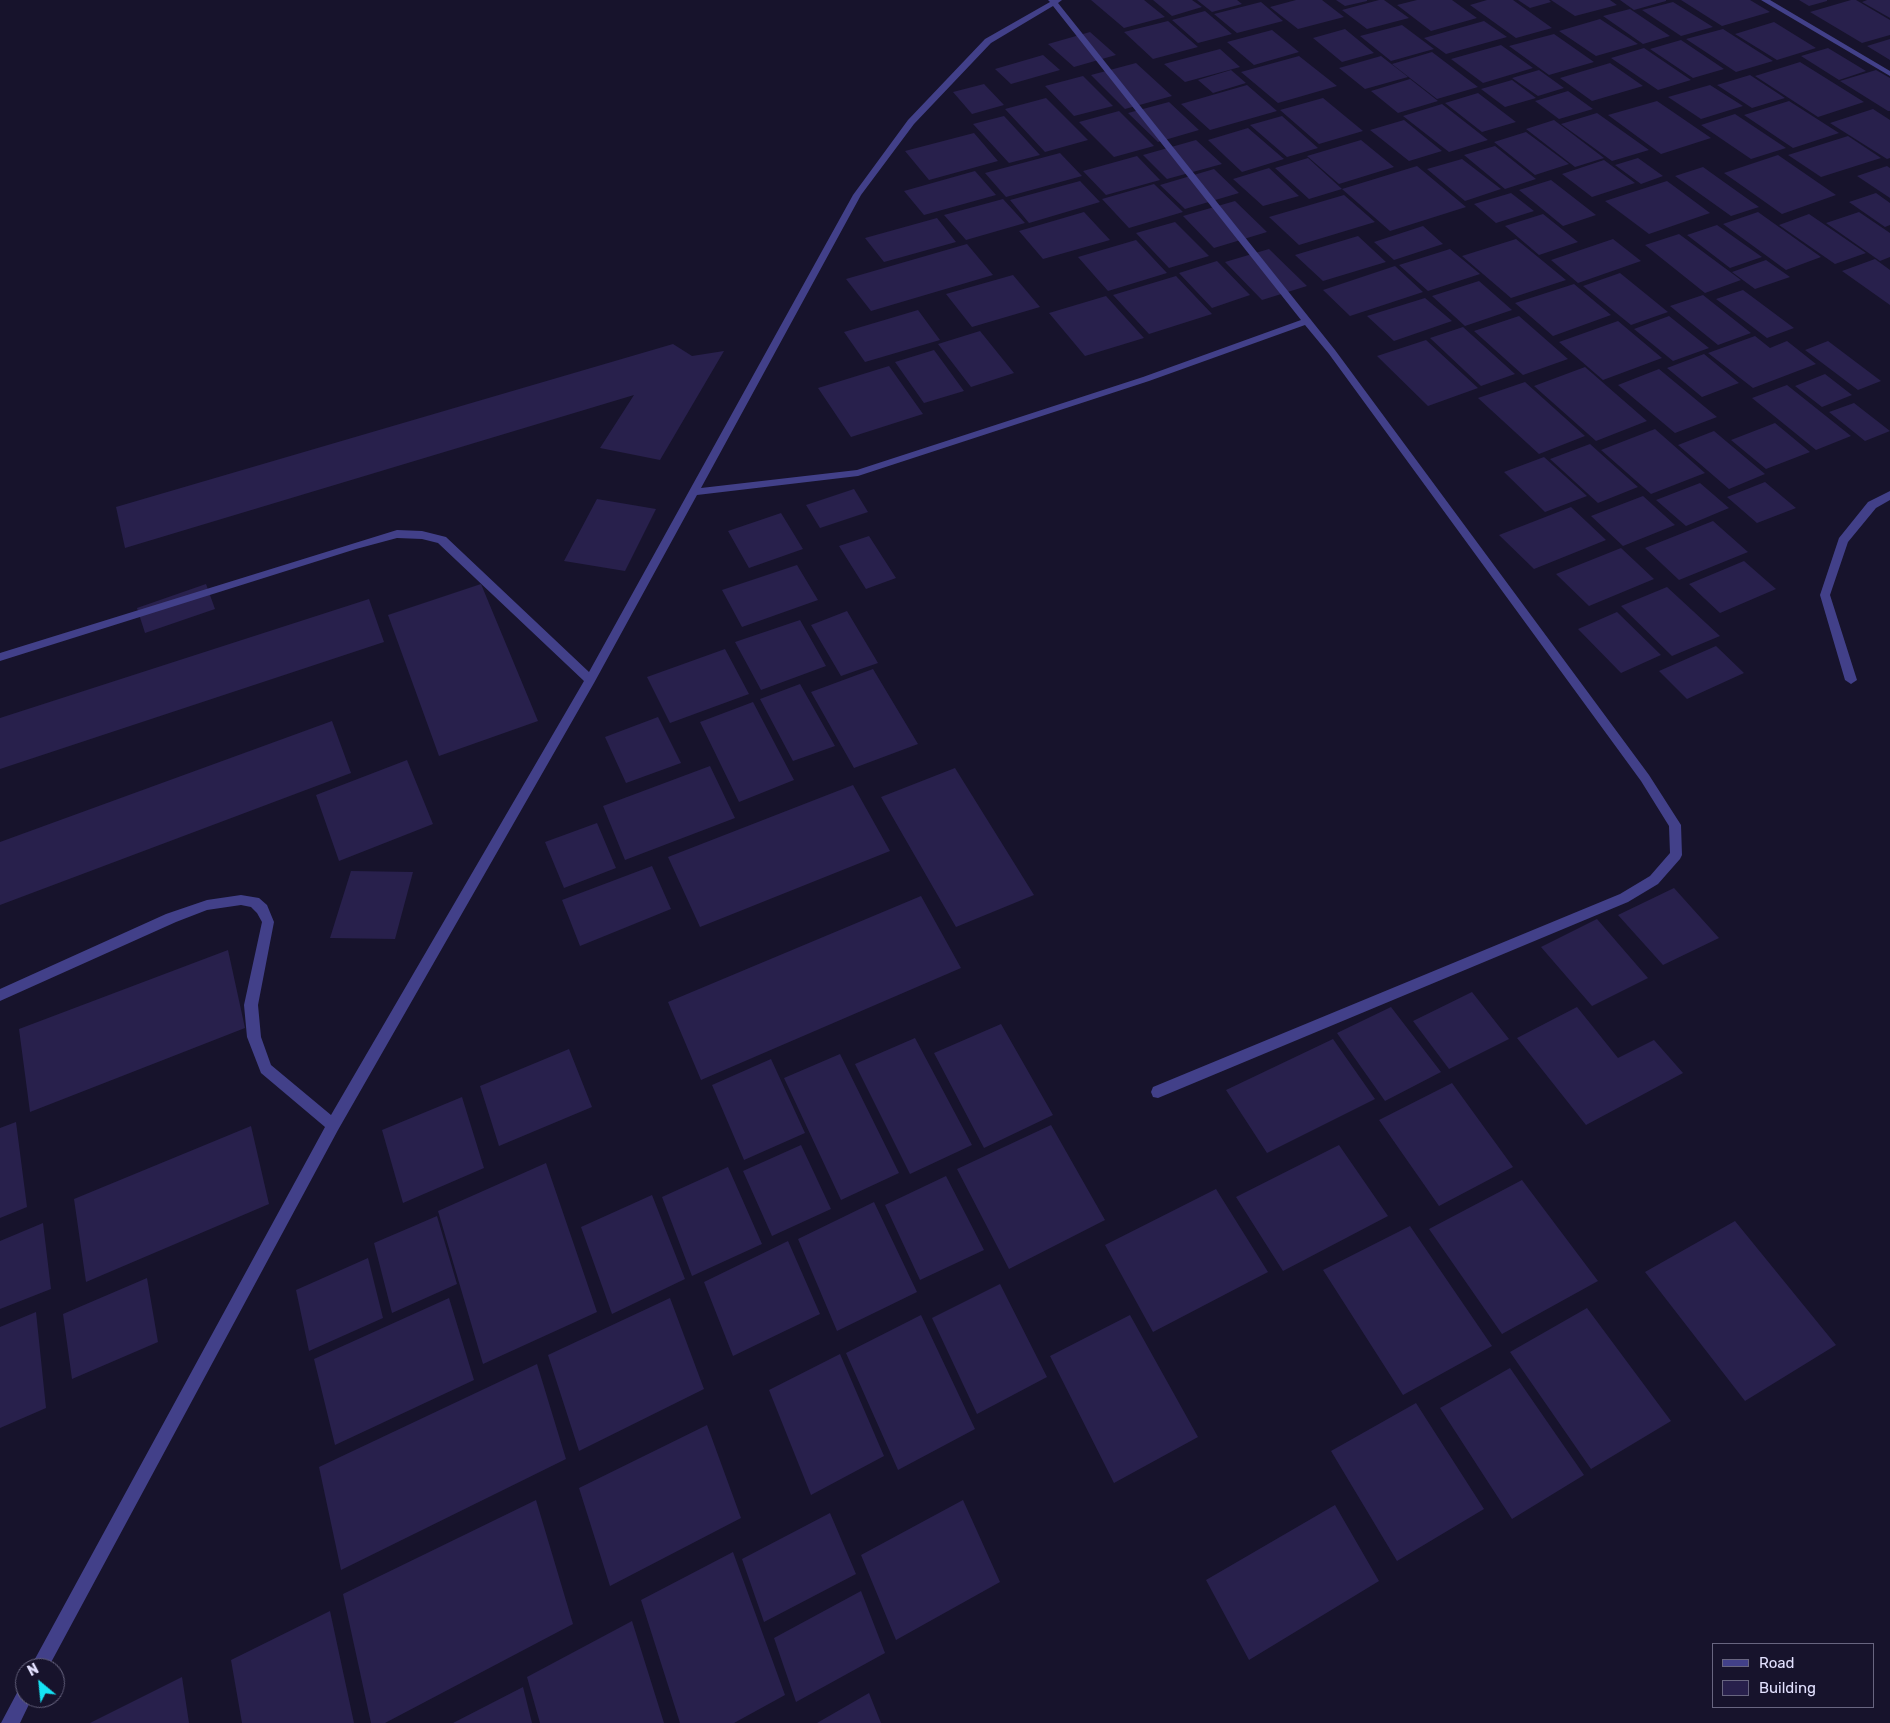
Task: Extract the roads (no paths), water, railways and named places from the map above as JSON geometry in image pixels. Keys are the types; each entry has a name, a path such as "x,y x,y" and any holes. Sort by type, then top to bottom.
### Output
{"street":[{"path":"44,1658 333,1125 590,680 857,195 911,122 988,41 1055,0 1332,352 1645,778 1675,824 1676,855 1654,880 1624,898 1158,1092"},
{"path":"1765,0 1890,74"},
{"path":"694,492 858,473 1146,379 1308,321"},
{"path":"1851,680 1825,594 1843,541 1872,505 1890,495"},
{"path":"0,657 354,546 397,534 422,534 442,540 590,680"},
{"path":"0,996 171,918 207,905 241,900 254,902 262,909 268,922 252,1005 254,1037 266,1069 333,1125"},
{"path":"10,1723 18,1708"}]}
